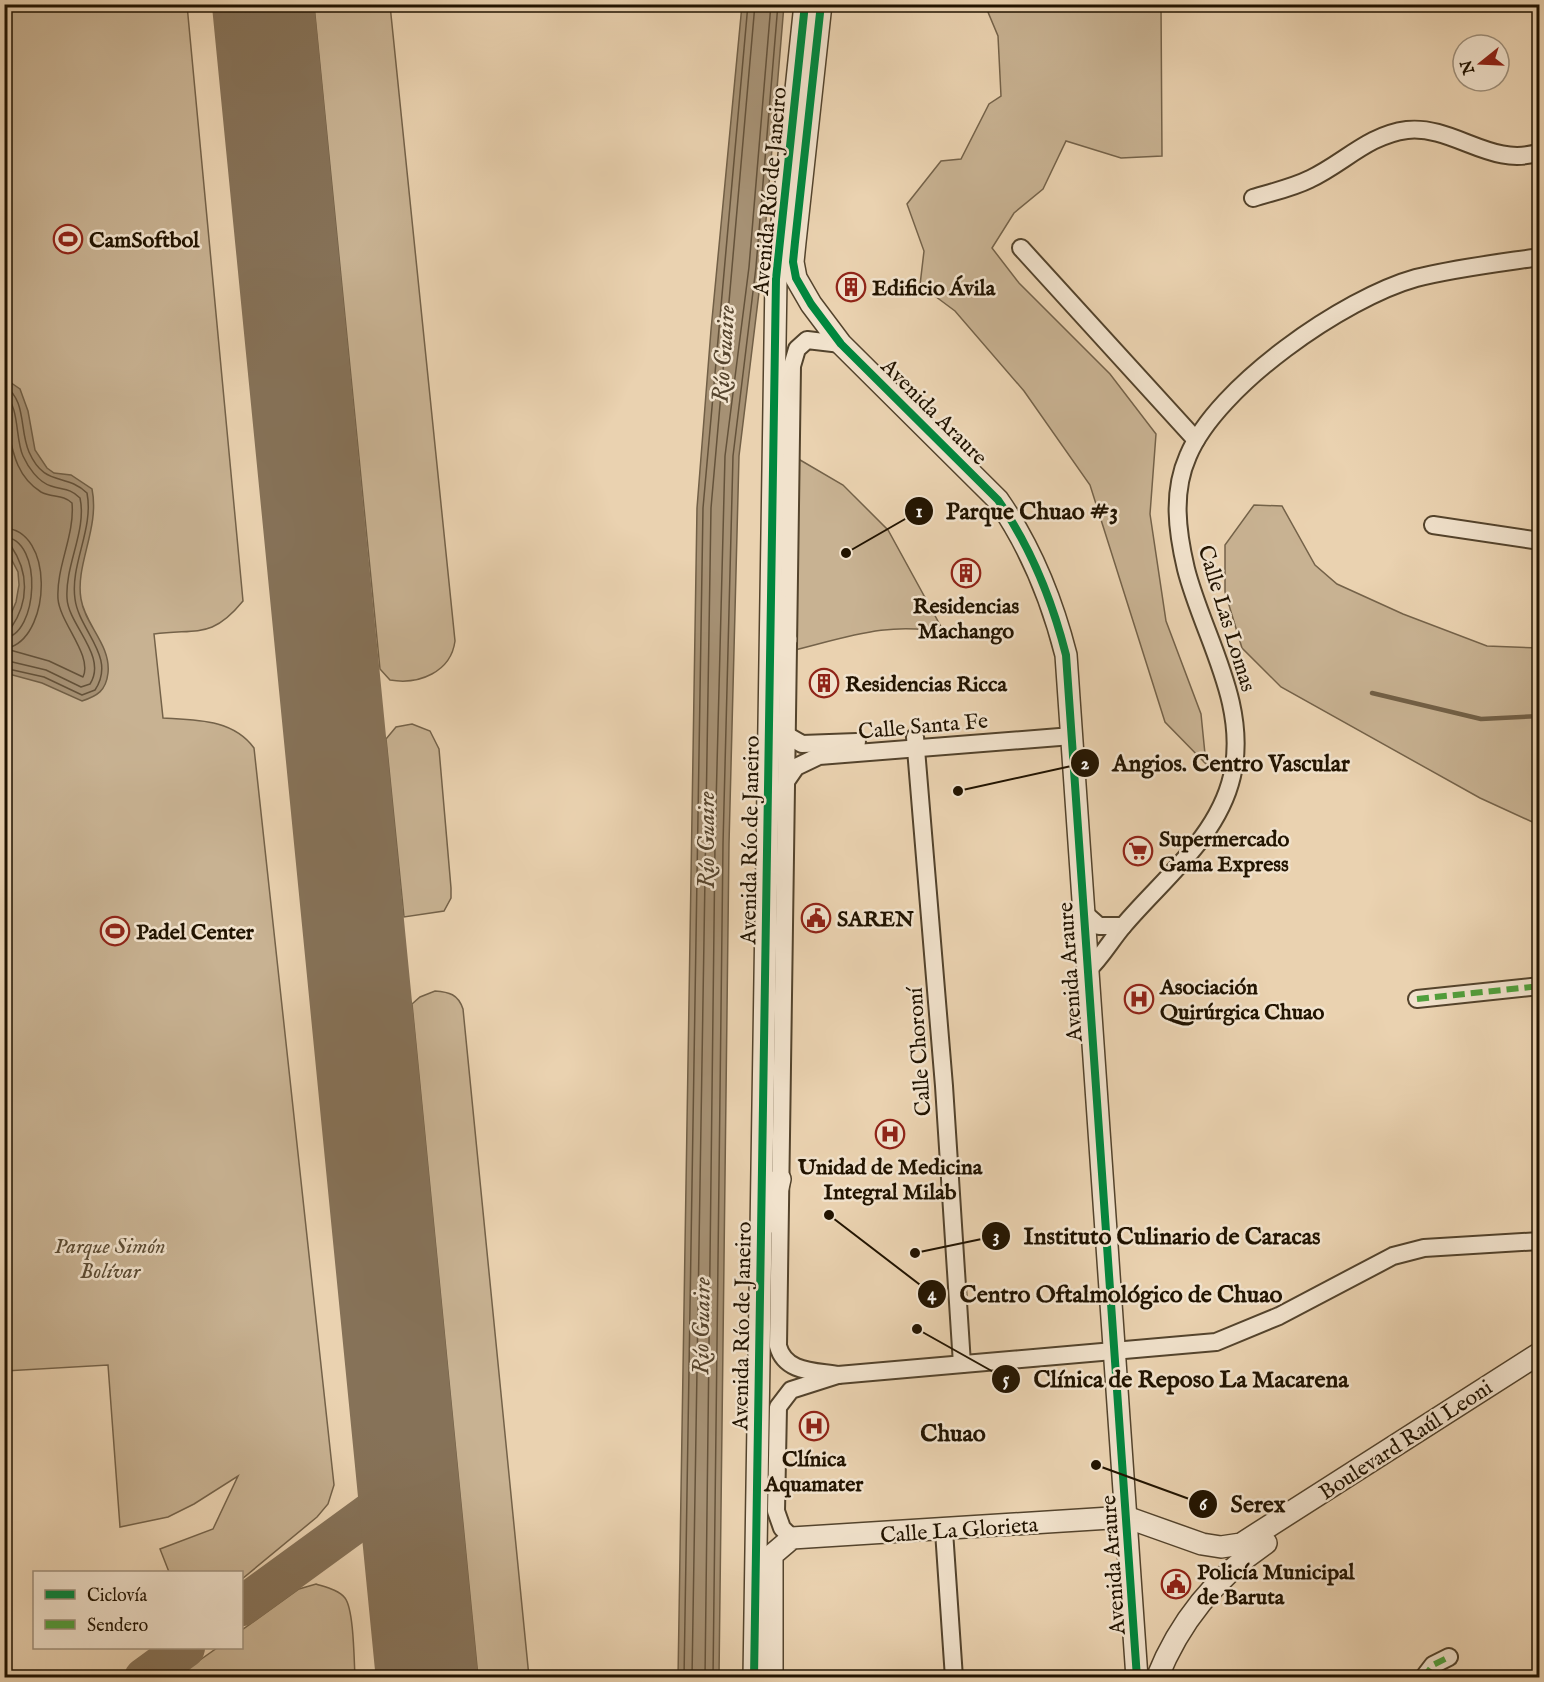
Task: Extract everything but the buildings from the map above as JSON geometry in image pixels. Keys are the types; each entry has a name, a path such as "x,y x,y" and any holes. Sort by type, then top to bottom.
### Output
{"street":[{"name":"Avenida Río de Janeiro","path":"754,1677 776,279 805,4"},
{"name":"Avenida Río de Janeiro","path":"820,4 793,262 802,291 841,344"},
{"path":"1253,198 1310,179 1371,140 1409,130 1435,132 1491,153 1529,156 1539,152"},
{"path":"1021,248 1196,440"},
{"name":"Calle Las Lomas","path":"1087,971 1101,959 1123,926 1201,839 1223,802 1232,777 1236,734 1231,703 1187,572 1178,521 1177,496 1181,475 1196,440 1211,417 1255,374 1306,332 1360,299 1416,278 1539,257"},
{"name":"Avenida Río de Janeiro","path":"838,1375 789,1365 781,1356 778,1346 788,736 786,640 793,356 807,340 841,344"},
{"name":"Avenida Araure","path":"841,344 989,491 1017,529 1058,623 1066,655 1137,1677"},
{"path":"1434,525 1539,541"},
{"path":"771,548 786,640"},
{"name":"Calle Santa Fe","path":"788,736 802,744 818,745 915,742 1072,731"},
{"name":"Calle Santa Fe","path":"787,780 796,766 819,756 915,742"},
{"name":"Calle Choroní","path":"915,742 944,1086 962,1364"},
{"path":"1082,911 1099,926 1123,926"},
{"path":"1417,999 1539,986"},
{"path":"761,1255 780,1179"},
{"path":"772,1677 772,1555 792,1538 782,1528 777,1510 778,1407 784,1395 797,1386 838,1375 1202,1345 1228,1339 1279,1316 1392,1256 1424,1248 1539,1241"},
{"name":"Boulevard Raúl Leoni","path":"1126,1517 1202,1544 1221,1547 1240,1544 1539,1353"},
{"name":"Boulevard Raúl Leoni","path":"1157,1677 1177,1635 1198,1603 1226,1573 1269,1540 1539,1370"},
{"name":"Calle La Glorieta","path":"792,1538 944,1531 1126,1517"},
{"path":"944,1531 954,1677"},
{"path":"1423,1677 1433,1665 1449,1657"}],"green space":[{"name":"Parque Simón Bolívar","path":"5,5 187,5 243,601 222,622 212,627 203,630 154,634 163,718 201,721 225,726 236,731 254,748 334,1485 328,1504 317,1517 243,1578 243,1571 169,1571 160,1549 213,1529 238,1476 194,1504 168,1517 120,1527 108,1365 5,1371"},
{"path":"314,5 390,5 455,641 447,661 440,668 432,674 412,680 390,680 380,669"},
{"path":"985,5 1161,5 1162,156 1121,158 1066,141 1043,189 1014,213 992,248 1019,283 1110,374 1156,434 1150,514 1166,621 1201,714 1206,764 1165,722 1090,485 1024,391 955,311 920,285 924,251 907,204 941,161 961,159 989,104 1001,96 998,36"},
{"path":"795,457 843,485 888,530 945,634 906,629 868,632 791,651"},
{"path":"1254,505 1282,506 1315,565 1337,584 1403,614 1487,646 1539,648 1539,825 1480,798 1281,687 1242,648 1225,592 1225,545"},
{"path":"412,724 430,731 439,749 451,898 444,911 404,917 386,739 396,727"},
{"path":"435,991 452,995 463,1009 529,1677 478,1677 412,1004 420,997"},
{"path":"316,1584 332,1589 345,1598 352,1624 355,1677 176,1677 216,1649 243,1649 243,1629 299,1589"}],"water":[{"name":"Río Guaire","path":"742,5 784,5 762,268 739,456 729,844 719,1677 678,1678 697,508 711,330"},
{"path":"4,378 20,389 28,411 35,450 47,468 54,473 71,475 92,489 93,518 81,573 81,599 87,618 106,653 108,673 100,692 82,701 42,683 5,673 5,628 16,602 19,585 18,572 5,547"}],"waterway":[{"path":"1372,693 1481,719 1540,716"}],"taxiway":[{"path":"243,1605 408,1485"},
{"path":"144,1678 184,1649"}],"runway":[{"path":"263,4 427,1678"}],"marked path":[{"path":"1417,999 1540,986"},
{"path":"1423,1678 1433,1665 1449,1657"}],"cycle path":[{"path":"754,1678 776,279 805,4"},
{"path":"821,4 793,262 796,278 811,304 841,344 998,500 1039,574 1066,655 1137,1678"}],"place":[{"name":"CamSoftbol","path":"68,239"},
{"name":"Edificio Ávila","path":"851,287"},
{"name":"Parque Chuao #3","path":"846,553"},
{"name":"Residencias Machango","path":"966,573"},
{"name":"Residencias Ricca","path":"824,683"},
{"name":"Angios. Centro Vascular","path":"958,791"},
{"name":"Supermercado Gama Express","path":"1138,851"},
{"name":"SAREN","path":"816,918"},
{"name":"Padel Center","path":"115,931"},
{"name":"Asociación Quirúrgica Chuao","path":"1139,999"},
{"name":"Unidad de Medicina Integral Milab","path":"890,1134"},
{"name":"Centro Oftalmológico de Chuao","path":"829,1215"},
{"name":"Instituto Culinario de Caracas","path":"915,1253"},
{"name":"Clínica de Reposo La Macarena","path":"917,1329"},
{"name":"Clínica Aquamater","path":"814,1426"},
{"name":"Serex","path":"1096,1465"},
{"name":"Policía Municipal de Baruta","path":"1176,1584"}],"district":[{"name":"Chuao","path":"953,1433"}]}
